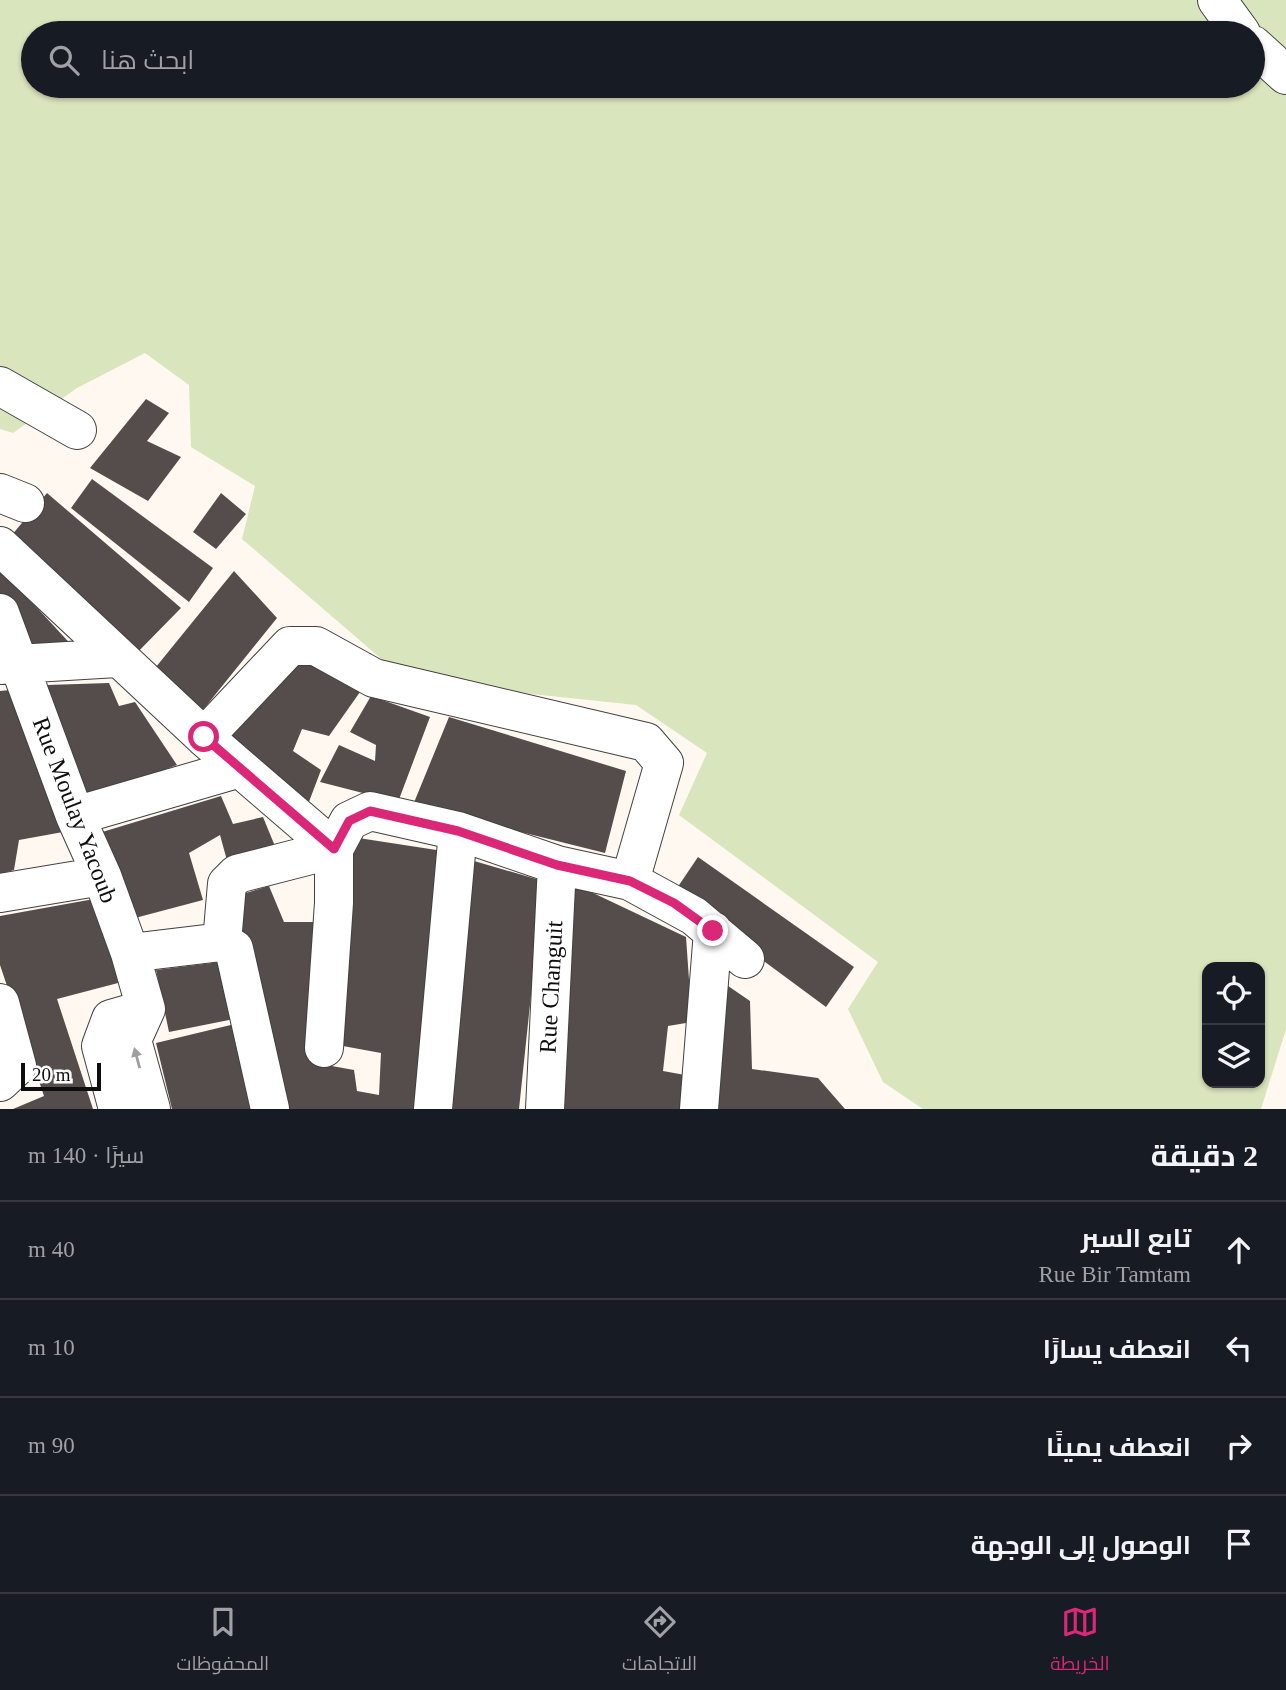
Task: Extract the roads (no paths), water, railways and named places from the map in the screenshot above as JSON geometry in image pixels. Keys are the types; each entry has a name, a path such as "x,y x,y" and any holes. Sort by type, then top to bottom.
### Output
{"street":[{"path":"1217,0 1232,21"},
{"path":"1265,56 1286,75"},
{"path":"0,386 77,430"},
{"path":"0,546 204,737 334,849"},
{"name":"Rue Moulay Yacoub","path":"0,613 10,665 102,876 130,953 146,1009"},
{"path":"204,737 290,646 298,644 316,646 374,678 646,742 664,763 630,881"},
{"path":"10,665 117,658"},
{"path":"75,816 240,768"},
{"path":"324,1048 334,903 334,849 349,821 370,811 458,831 557,865 630,881 674,903 713,931 745,960"},
{"path":"433,1109 458,831"},
{"path":"222,942 227,884 237,874 334,849"},
{"name":"Rue Changuit","path":"545,1109 557,865"},
{"path":"0,893 102,876"},
{"path":"699,1109 713,931"},
{"path":"130,953 222,942 234,949 270,1109"},
{"path":"0,1003 17,1066 0,1082"},
{"path":"118,1109 101,1046 111,1019 146,1009"},
{"path":"146,1009 132,1040 151,1109"}]}
